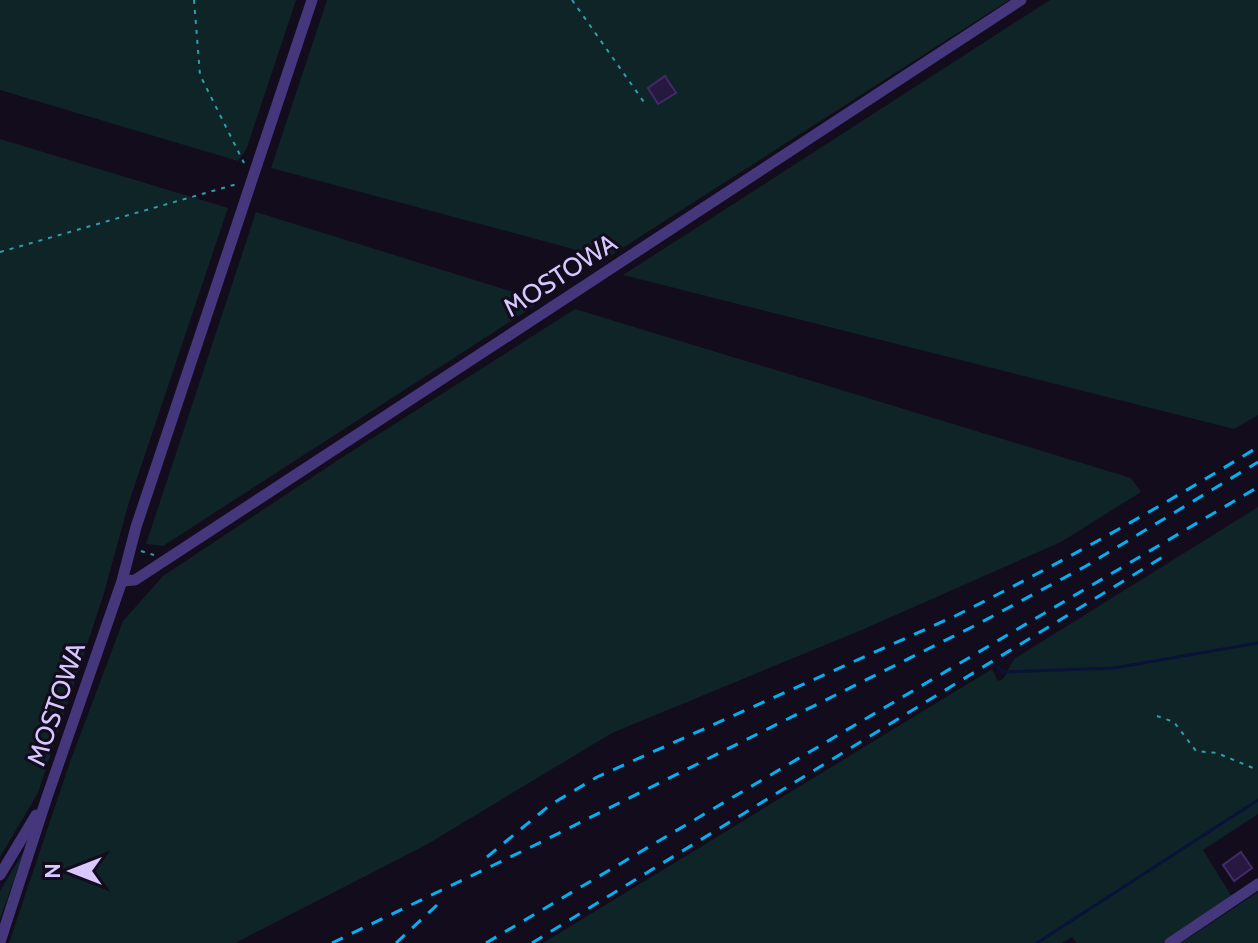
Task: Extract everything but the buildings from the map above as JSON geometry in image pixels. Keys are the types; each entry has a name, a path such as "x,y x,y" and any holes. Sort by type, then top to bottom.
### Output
{"street":[{"name":"MOSTOWA","path":"0,942 312,0"},
{"name":"MOSTOWA","path":"122,581 135,580 1021,0"},
{"name":"MOSTOWA","path":"0,875 47,797"},
{"path":"1170,943 1258,884"}],"path":[{"path":"0,252 253,180 200,75 194,0"},
{"path":"572,0 646,105"},
{"path":"138,544 146,554 165,559"},
{"path":"1157,716 1174,722 1196,751 1217,753 1258,770"}],"green space":[{"path":"0,0 296,0 246,150 238,161 0,90"},
{"path":"327,0 1009,0 607,258 271,168"},
{"path":"1050,0 1258,0 1258,415 1234,429 623,275"},
{"path":"0,139 228,208 129,502 104,593 38,793 0,857"},
{"path":"256,212 542,301 163,546 146,544"},
{"path":"575,309 1131,478 1141,492 1061,542 864,629 612,733 426,845 235,943 9,943 70,762 123,621 163,576"},
{"path":"1258,507 1258,814 1203,850 1232,897 1163,943 1077,943 1072,937 1062,943 543,943 992,669 998,681 1003,679 1014,659"},
{"path":"24,851 0,919 0,891"},
{"path":"1258,892 1258,943 1181,943"}],"waterway":[{"path":"998,667 1003,672 1114,668 1258,643"},
{"path":"1037,943 1258,800"}],"railway":[{"path":"487,857 550,805 597,777 955,616 1108,535 1258,447"},
{"path":"332,943 978,624 1086,566 1258,462"},
{"path":"486,943 1258,487"},
{"path":"532,943 1166,555"},
{"path":"396,943 437,905"}]}
